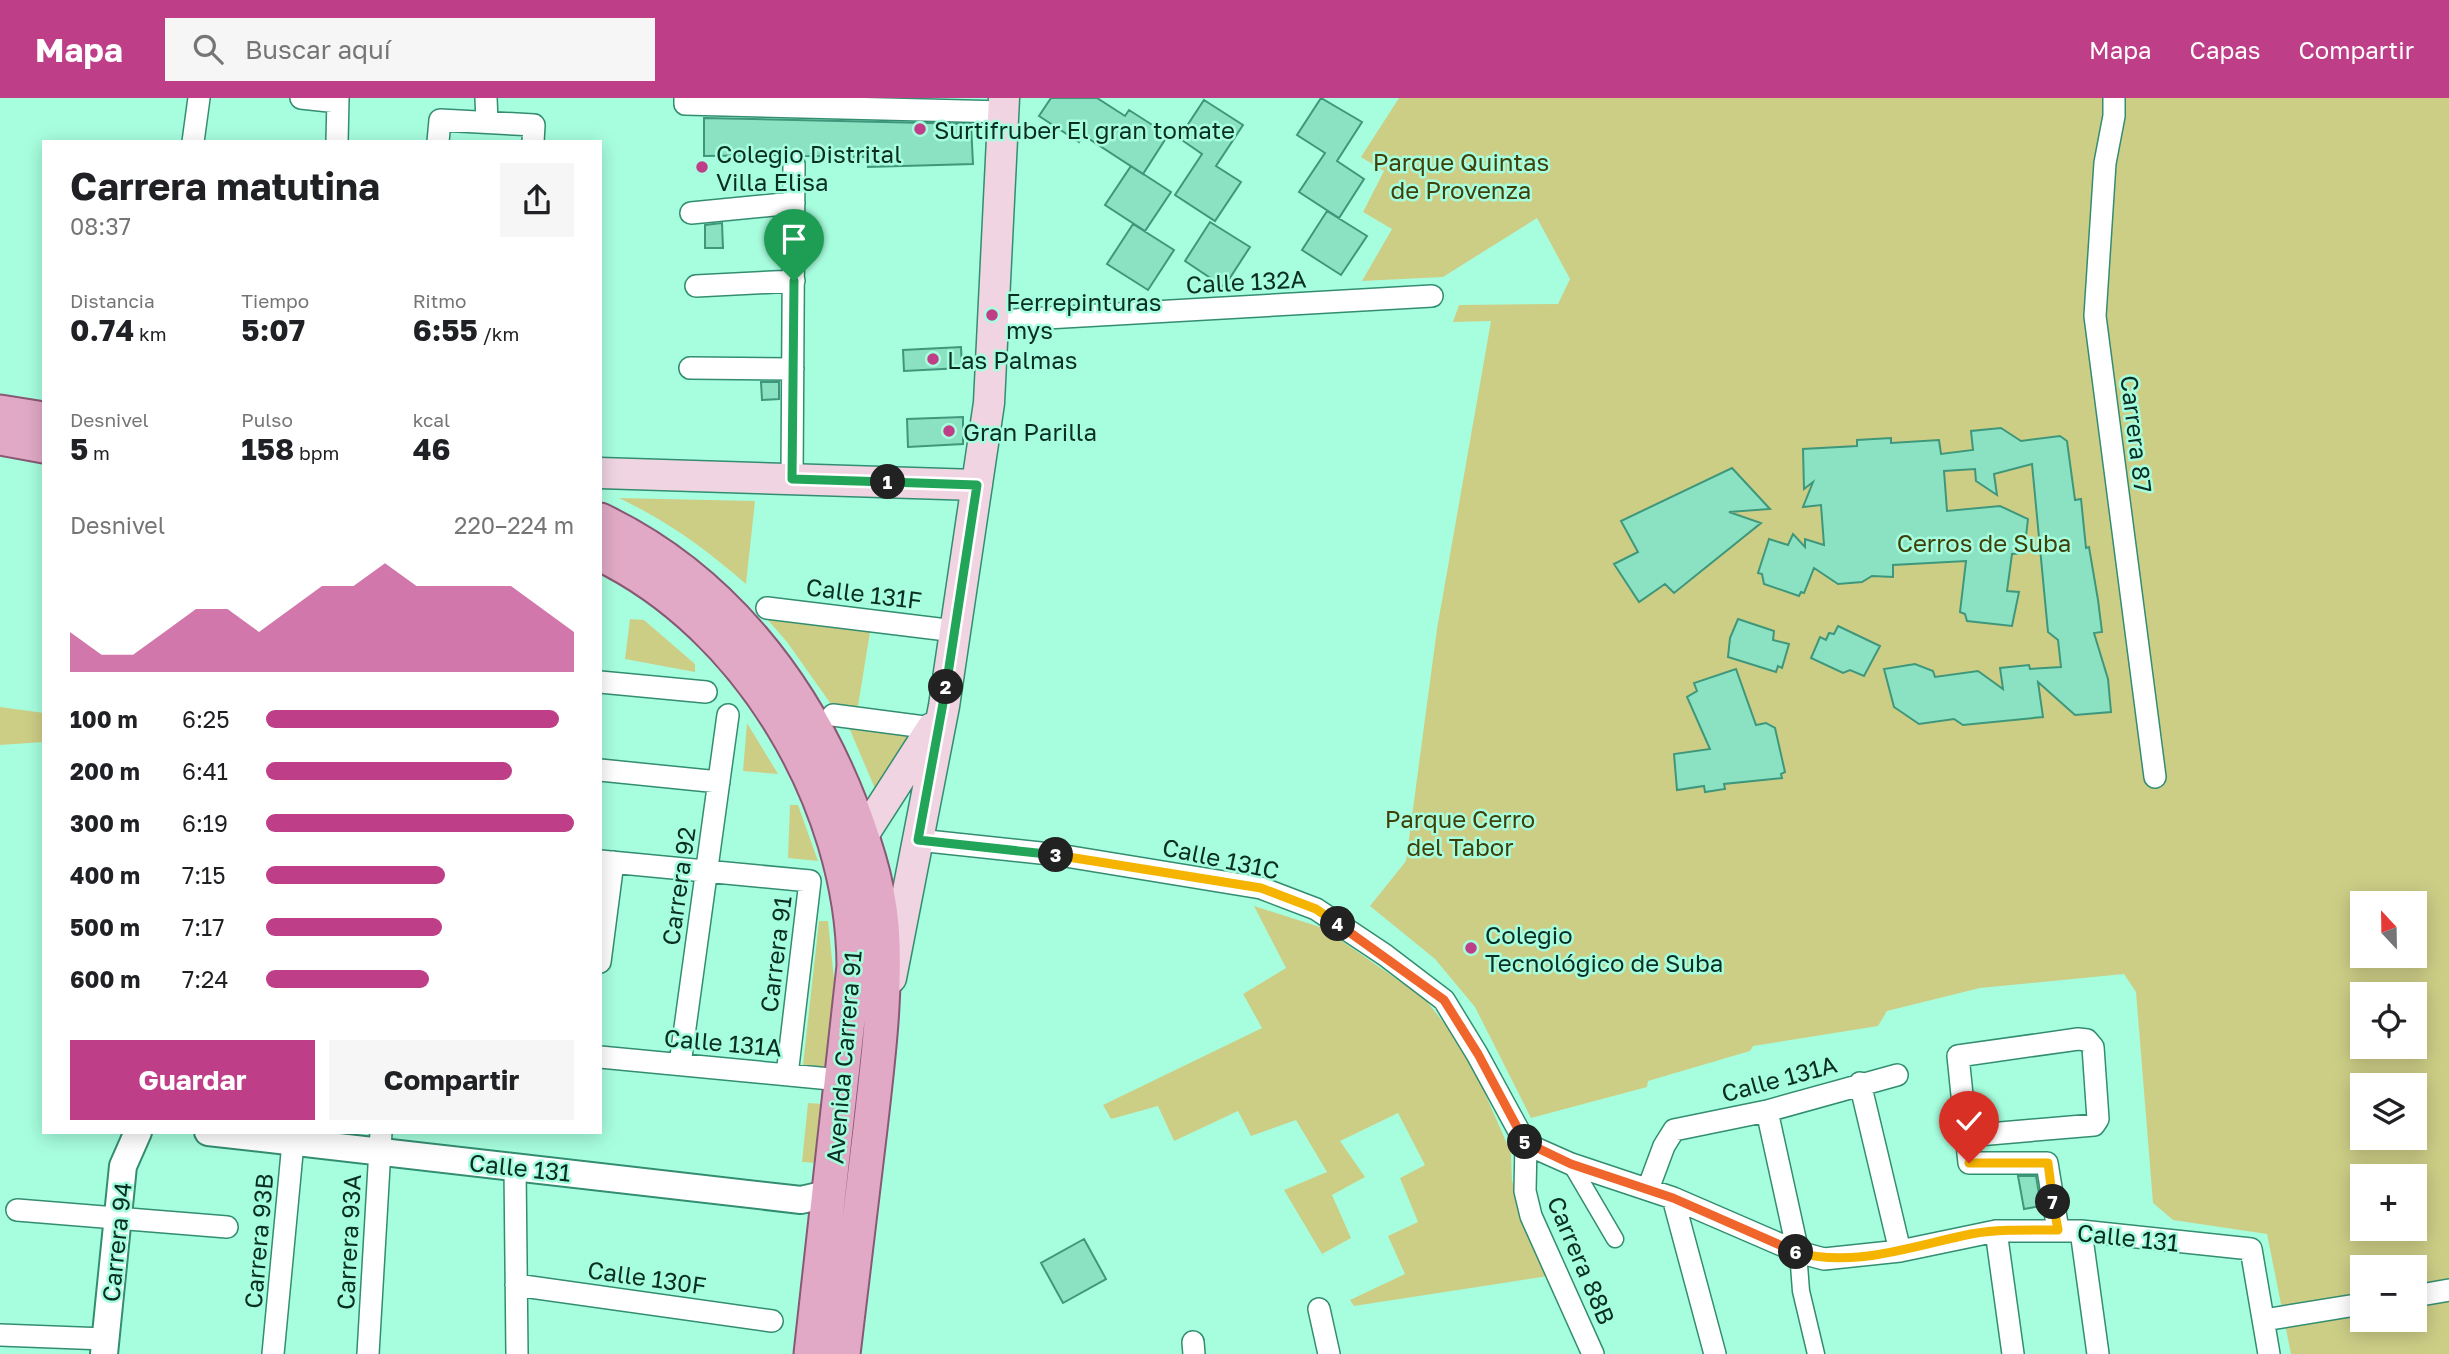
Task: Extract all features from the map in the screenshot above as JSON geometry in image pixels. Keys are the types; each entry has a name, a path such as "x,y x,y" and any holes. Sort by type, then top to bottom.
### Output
{"main road":[{"name":"Avenida Carrera 91","path":"843,1354 882,1023 955,631 989,403 1004,105"},
{"path":"0,412 42,425"},
{"path":"0,438 42,425"},
{"path":"602,473 977,485"},
{"path":"602,521 693,578 755,640 804,706 823,740 863,836 881,918 882,1023"},
{"path":"602,555 677,604 736,663 774,716 802,764 824,816 841,869"},
{"name":"Avenida Carrera 91","path":"810,1354 831,1193 854,953 841,869 938,717"}],"street":[{"path":"193,140 199,98"},
{"path":"301,98 338,100 337,140"},
{"path":"486,98 486,122"},
{"name":"Carrera 87","path":"2113,98 2115,116 2105,163 2095,316 2155,777"},
{"path":"685,101 1004,105"},
{"path":"438,140 440,120 486,122 533,133"},
{"path":"792,479 794,164"},
{"path":"691,213 794,203"},
{"path":"696,286 794,281"},
{"name":"Calle 132A","path":"995,321 1424,298"},
{"path":"690,368 793,369"},
{"name":"Calle 131F","path":"766,608 955,631"},
{"path":"602,682 706,692"},
{"name":"Carrera 92","path":"680,1065 729,715"},
{"path":"833,715 938,717"},
{"path":"602,770 719,782"},
{"name":"Calle 131C","path":"918,840 1059,855 1261,888 1316,909 1385,955 1444,1000 1478,1054 1526,1144"},
{"path":"602,933 607,862 707,871"},
{"name":"Carrera 91","path":"707,871 810,881 787,1075"},
{"path":"1966,1136 2094,1125 2098,1119 2093,1047 2088,1040 2078,1039 1958,1056 1966,1136 1969,1163 2048,1163 2058,1230"},
{"name":"Calle 131A","path":"602,1057 841,1080"},
{"name":"Calle 131A","path":"1648,1189 1664,1146 1675,1130 1767,1111 1860,1083 1897,1075"},
{"path":"1860,1083 1900,1251"},
{"path":"1767,1111 1798,1252 1801,1291 1816,1354"},
{"name":"Carrera 94","path":"105,1346 124,1166 137,1134"},
{"name":"Calle 131","path":"242,1134 380,1142 515,1167 801,1199 831,1193"},
{"name":"Carrera 93B","path":"273,1354 294,1137"},
{"name":"Carrera 93A","path":"368,1354 380,1142"},
{"name":"Calle 131","path":"1526,1144 1571,1164 1673,1198 1798,1252 1824,1259 1900,1251 1996,1231 2081,1231 2251,1249 2264,1320"},
{"name":"Carrera 88B","path":"1526,1144 1525,1191 1531,1216 1593,1354"},
{"path":"1571,1164 1615,1239"},
{"path":"515,1167 517,1354"},
{"path":"1673,1198 1715,1354"},
{"path":"17,1210 227,1227"},
{"path":"1996,1231 2014,1354"},
{"path":"2081,1231 2098,1354"},
{"name":"Calle 130F","path":"516,1286 772,1321"},
{"path":"2427,1294 2449,1290"},
{"path":"2269,1354 2264,1320 2350,1306"},
{"path":"1320,1309 1329,1354"},
{"path":"0,1335 105,1346"}],"green space":[{"name":"Cerros de Suba","path":"1399,98 2449,98 2449,1354 2291,1354 2267,1234 2173,1220 2153,1203 2136,992 2124,974 1980,988 1887,1011 1878,1026 1753,1046 1750,1051 1648,1081 1647,1087 1531,1118 1475,1007 1435,959 1370,906 1406,861 1437,629 1491,321 1453,322 1459,305 1558,304 1570,279 1537,218 1443,277 1362,281 1392,229 1363,212 1384,171 1361,157"},
{"path":"619,498 755,501 746,584 686,536"},
{"path":"760,611 871,626 857,712 833,707 787,642"},
{"path":"630,619 644,620 695,664 695,672 625,659"},
{"path":"0,707 42,713 42,742 0,745"},
{"path":"747,723 778,774 743,771"},
{"path":"847,723 919,733 879,798"},
{"path":"790,805 798,805 818,861 788,858"},
{"path":"1254,906 1323,928 1424,998 1466,1050 1511,1153 1512,1181 1555,1275 1354,1306 1350,1300 1405,1274 1388,1236 1418,1222 1400,1178 1425,1165 1398,1113 1340,1141 1365,1177 1332,1195 1351,1238 1322,1254 1284,1190 1327,1172 1296,1120 1251,1136 1238,1111 1174,1141 1158,1106 1111,1119 1103,1105 1262,1028 1243,994 1286,968"},
{"path":"819,921 828,921 834,979 827,1067 803,1065"},
{"path":"808,1103 823,1104 818,1163 802,1162"}],"building":[{"path":"1051,98 1097,98 1125,116 1129,110 1168,135 1143,174 1083,135 1079,142 1039,116"},
{"path":"1321,98 1362,122 1337,161 1364,179 1339,218 1299,192 1325,153 1297,135"},
{"path":"1204,100 1243,125 1216,166 1241,182 1215,221 1175,195 1202,154 1179,138"},
{"path":"704,118 971,124 973,164 868,167 869,157 804,156 795,151 785,155 704,156"},
{"path":"1131,166 1171,192 1145,231 1105,205"},
{"path":"1327,211 1367,236 1341,275 1302,250"},
{"path":"1210,222 1250,247 1224,287 1185,261"},
{"path":"722,223 723,248 705,248 705,225"},
{"path":"1133,224 1174,250 1148,290 1107,264"},
{"name":"Las Palmas","path":"961,347 962,368 904,371 903,350"},
{"path":"761,382 779,382 779,399 762,400"},
{"path":"963,417 963,444 908,447 907,419"},
{"path":"2001,428 2021,441 2060,436 2067,441 2075,500 2081,499 2086,548 2089,547 2098,600 2102,632 2094,633 2108,679 2111,712 2075,715 2038,682 2043,717 1963,725 1954,719 1919,724 1894,707 1884,669 1915,664 1933,671 1935,677 1978,671 2003,689 2000,668 2029,665 2030,669 2061,667 2058,640 2048,632 2032,464 1994,474 1997,495 1976,481 1975,469 1944,471 1947,511 2000,506 2028,519 2024,553 2012,554 2007,591 2019,592 2012,626 1967,621 1965,614 1960,612 1966,561 1893,565 1893,577 1872,576 1862,582 1838,584 1814,568 1804,593 1801,592 1799,596 1764,584 1762,574 1758,573 1769,539 1788,545 1793,534 1805,547 1805,539 1824,545 1821,505 1803,507 1813,482 1804,489 1803,449 1857,446 1857,440 1891,438 1891,443 1939,440 1941,454 1973,450 1971,431"},
{"path":"1732,468 1770,509 1729,512 1761,523 1674,593 1665,584 1639,602 1614,564 1638,552 1621,521"},
{"path":"1738,619 1774,631 1773,640 1789,644 1782,668 1778,666 1776,672 1728,657 1730,638"},
{"path":"1838,626 1880,646 1864,676 1850,670 1843,673 1811,658 1820,637 1826,640 1829,633 1834,634"},
{"path":"1736,669 1756,725 1766,723 1775,728 1785,772 1781,774 1782,778 1724,784 1725,789 1705,792 1704,786 1677,790 1674,754 1710,749 1687,697 1697,691 1694,683"},
{"path":"2018,1176 2036,1176 2041,1206 2024,1209"},
{"path":"1084,1239 1106,1279 1063,1303 1041,1263"}],"place":[{"name":"Surtifruber El gran tomate","path":"920,129"},
{"name":"Colegio Distrital Villa Elisa","path":"702,167"},
{"name":"Ferrepinturas mys","path":"992,315"},
{"name":"Las Palmas","path":"933,359"},
{"name":"Gran Parilla","path":"949,431"},
{"name":"Colegio Tecnológico de Suba","path":"1471,948"}],"route":[{"path":"794,281 792,479 977,485 943,706 918,840 1059,855 1261,888 1316,909 1385,955 1444,1000 1478,1054 1526,1144 1571,1164 1673,1198 1798,1252 1824,1259 1900,1251 1996,1231 2058,1230 2048,1163 1969,1163"}],"park label":[{"name":"Parque Quintas de Provenza","path":"1461,175"},
{"name":"Parque Cerro del Tabor","path":"1460,832"}]}
